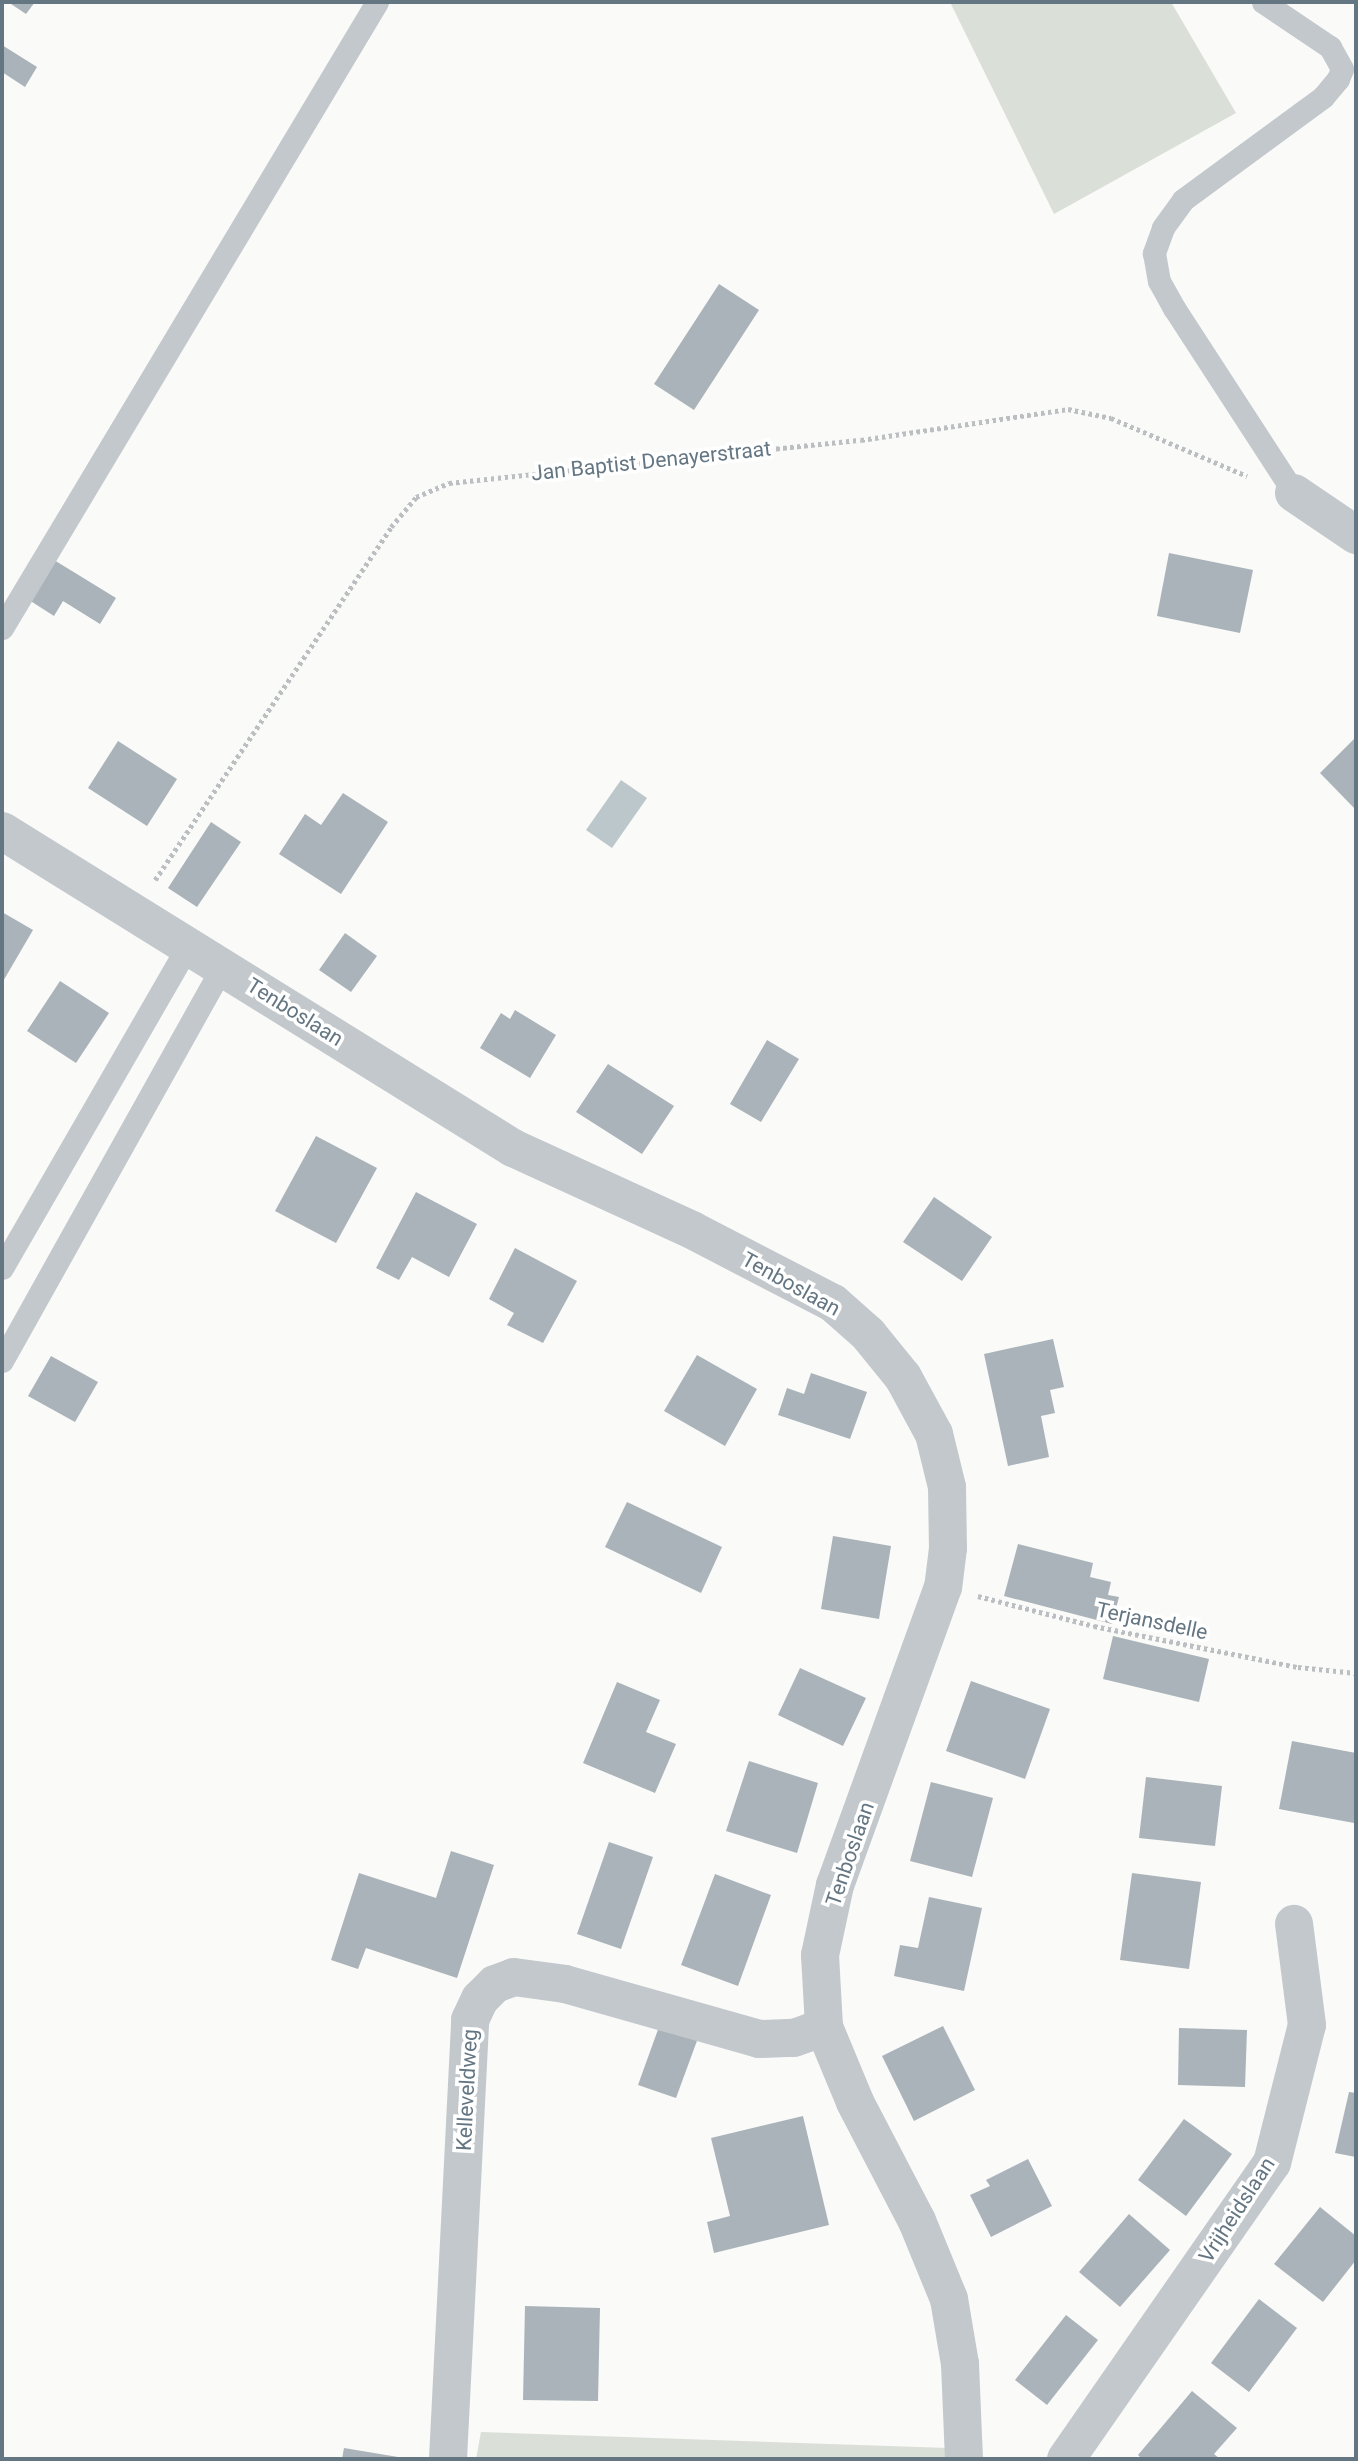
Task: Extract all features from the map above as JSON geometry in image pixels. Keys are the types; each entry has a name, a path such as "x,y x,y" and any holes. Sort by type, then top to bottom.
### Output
{"street":[{"path":"1294,493 1356,535"},
{"name":"Tenboslaan","path":"2,831 135,910 188,946 513,1148 692,1230 833,1303 851,1319 902,1377 933,1434 947,1487 948,1548 943,1587 835,1885 820,1955 824,2027 855,2102 917,2221 950,2299 960,2364 964,2459"},
{"name":"Vrijheidslaan","path":"1066,2459 1272,2162 1307,2025 1294,1924"},
{"name":"Kelleveldweg","path":"449,2459 470,2020 480,1999 495,1984 514,1977 565,1984 759,2039 794,2038 824,2027"}],"lane":[{"path":"2,628 377,2"},
{"path":"1263,2 1330,47 1342,69 1338,79 1322,97 1183,200 1163,228 1154,253 1159,281 1174,308 1294,493"},
{"path":"2,1268 188,946"},
{"path":"2,1361 222,967"}],"path":[{"name":"Jan Baptist Denayerstraat","path":"135,910 391,527 416,497 449,483 861,440 1068,409 1111,418 1294,493"},
{"name":"Terjansdelle","path":"943,1587 1094,1626 1298,1667 1356,1673"}],"shaded area":[{"path":"950,2 1171,2 1236,113 1054,214"},
{"path":"621,780 647,798 612,848 586,830"},
{"path":"481,2432 948,2448 949,2459 476,2459"}],"building":[{"path":"8,2 35,2 26,14"},
{"path":"2,45 37,67 25,87 2,72"},
{"path":"719,284 759,310 694,410 654,384"},
{"path":"1169,553 1253,570 1240,633 1157,616"},
{"path":"54,560 116,598 100,624 63,601 54,616 29,600"},
{"path":"1356,737 1356,810 1320,773"},
{"path":"118,741 177,779 147,826 88,788"},
{"path":"343,793 388,822 341,894 279,854 305,814 321,825"},
{"path":"211,822 241,842 197,907 168,888"},
{"path":"2,912 33,930 2,983"},
{"path":"345,933 377,956 351,992 319,970"},
{"path":"60,981 109,1013 76,1063 27,1031"},
{"path":"515,1010 556,1035 530,1078 480,1048 501,1013 510,1019"},
{"path":"767,1040 799,1059 761,1122 730,1104"},
{"path":"608,1064 674,1106 642,1154 576,1112"},
{"path":"316,1136 377,1168 336,1243 275,1211"},
{"path":"416,1192 477,1224 449,1277 412,1257 399,1280 376,1268"},
{"path":"934,1197 992,1237 962,1281 903,1242"},
{"path":"515,1248 577,1281 543,1343 507,1325 514,1313 489,1299"},
{"path":"1053,1339 1064,1387 1050,1390 1055,1413 1041,1416 1049,1457 1008,1466 984,1354"},
{"path":"697,1355 757,1389 725,1446 664,1411"},
{"path":"51,1356 98,1382 75,1422 28,1396"},
{"path":"811,1373 867,1392 850,1439 778,1415 787,1388 804,1394"},
{"path":"627,1502 722,1547 701,1593 605,1547"},
{"path":"833,1536 891,1546 879,1619 821,1609"},
{"path":"1018,1544 1093,1563 1090,1577 1111,1582 1108,1595 1119,1597 1112,1624 1004,1596"},
{"path":"1113,1636 1209,1659 1199,1702 1103,1679"},
{"path":"800,1668 866,1698 843,1746 778,1715"},
{"path":"971,1681 1050,1709 1025,1779 946,1751"},
{"path":"617,1682 660,1700 646,1732 676,1744 655,1793 583,1763"},
{"path":"1292,1741 1356,1753 1354,1823 1279,1809"},
{"path":"749,1761 818,1783 797,1853 726,1831"},
{"path":"1146,1777 1222,1786 1215,1846 1139,1838"},
{"path":"931,1782 993,1798 972,1877 910,1861"},
{"path":"609,1842 653,1857 621,1949 577,1934"},
{"path":"451,1851 494,1865 457,1978 366,1948 358,1969 331,1960 359,1873 436,1898"},
{"path":"1132,1873 1201,1882 1189,1969 1120,1960"},
{"path":"715,1874 771,1895 738,1986 681,1965"},
{"path":"929,1897 982,1908 964,1991 894,1976 900,1945 918,1948"},
{"path":"660,2024 698,2038 676,2098 638,2085"},
{"path":"943,2026 975,2090 914,2121 882,2056"},
{"path":"1179,2028 1247,2030 1245,2087 1178,2085"},
{"path":"1349,2092 1356,2093 1356,2157 1335,2153"},
{"path":"803,2116 829,2225 714,2253 707,2222 730,2216 711,2138"},
{"path":"1184,2119 1232,2154 1186,2216 1138,2180"},
{"path":"1028,2159 1052,2206 991,2237 970,2195 990,2186 986,2180"},
{"path":"1320,2207 1356,2236 1356,2260 1323,2302 1274,2264"},
{"path":"1129,2214 1170,2250 1120,2307 1079,2272"},
{"path":"1259,2299 1297,2328 1249,2392 1211,2363"},
{"path":"525,2306 600,2308 598,2401 523,2400"},
{"path":"1066,2315 1098,2340 1047,2405 1015,2380"},
{"path":"1192,2391 1237,2428 1214,2454 1220,2459 1142,2459 1138,2455"},
{"path":"344,2448 398,2457 398,2459 342,2459"}]}
